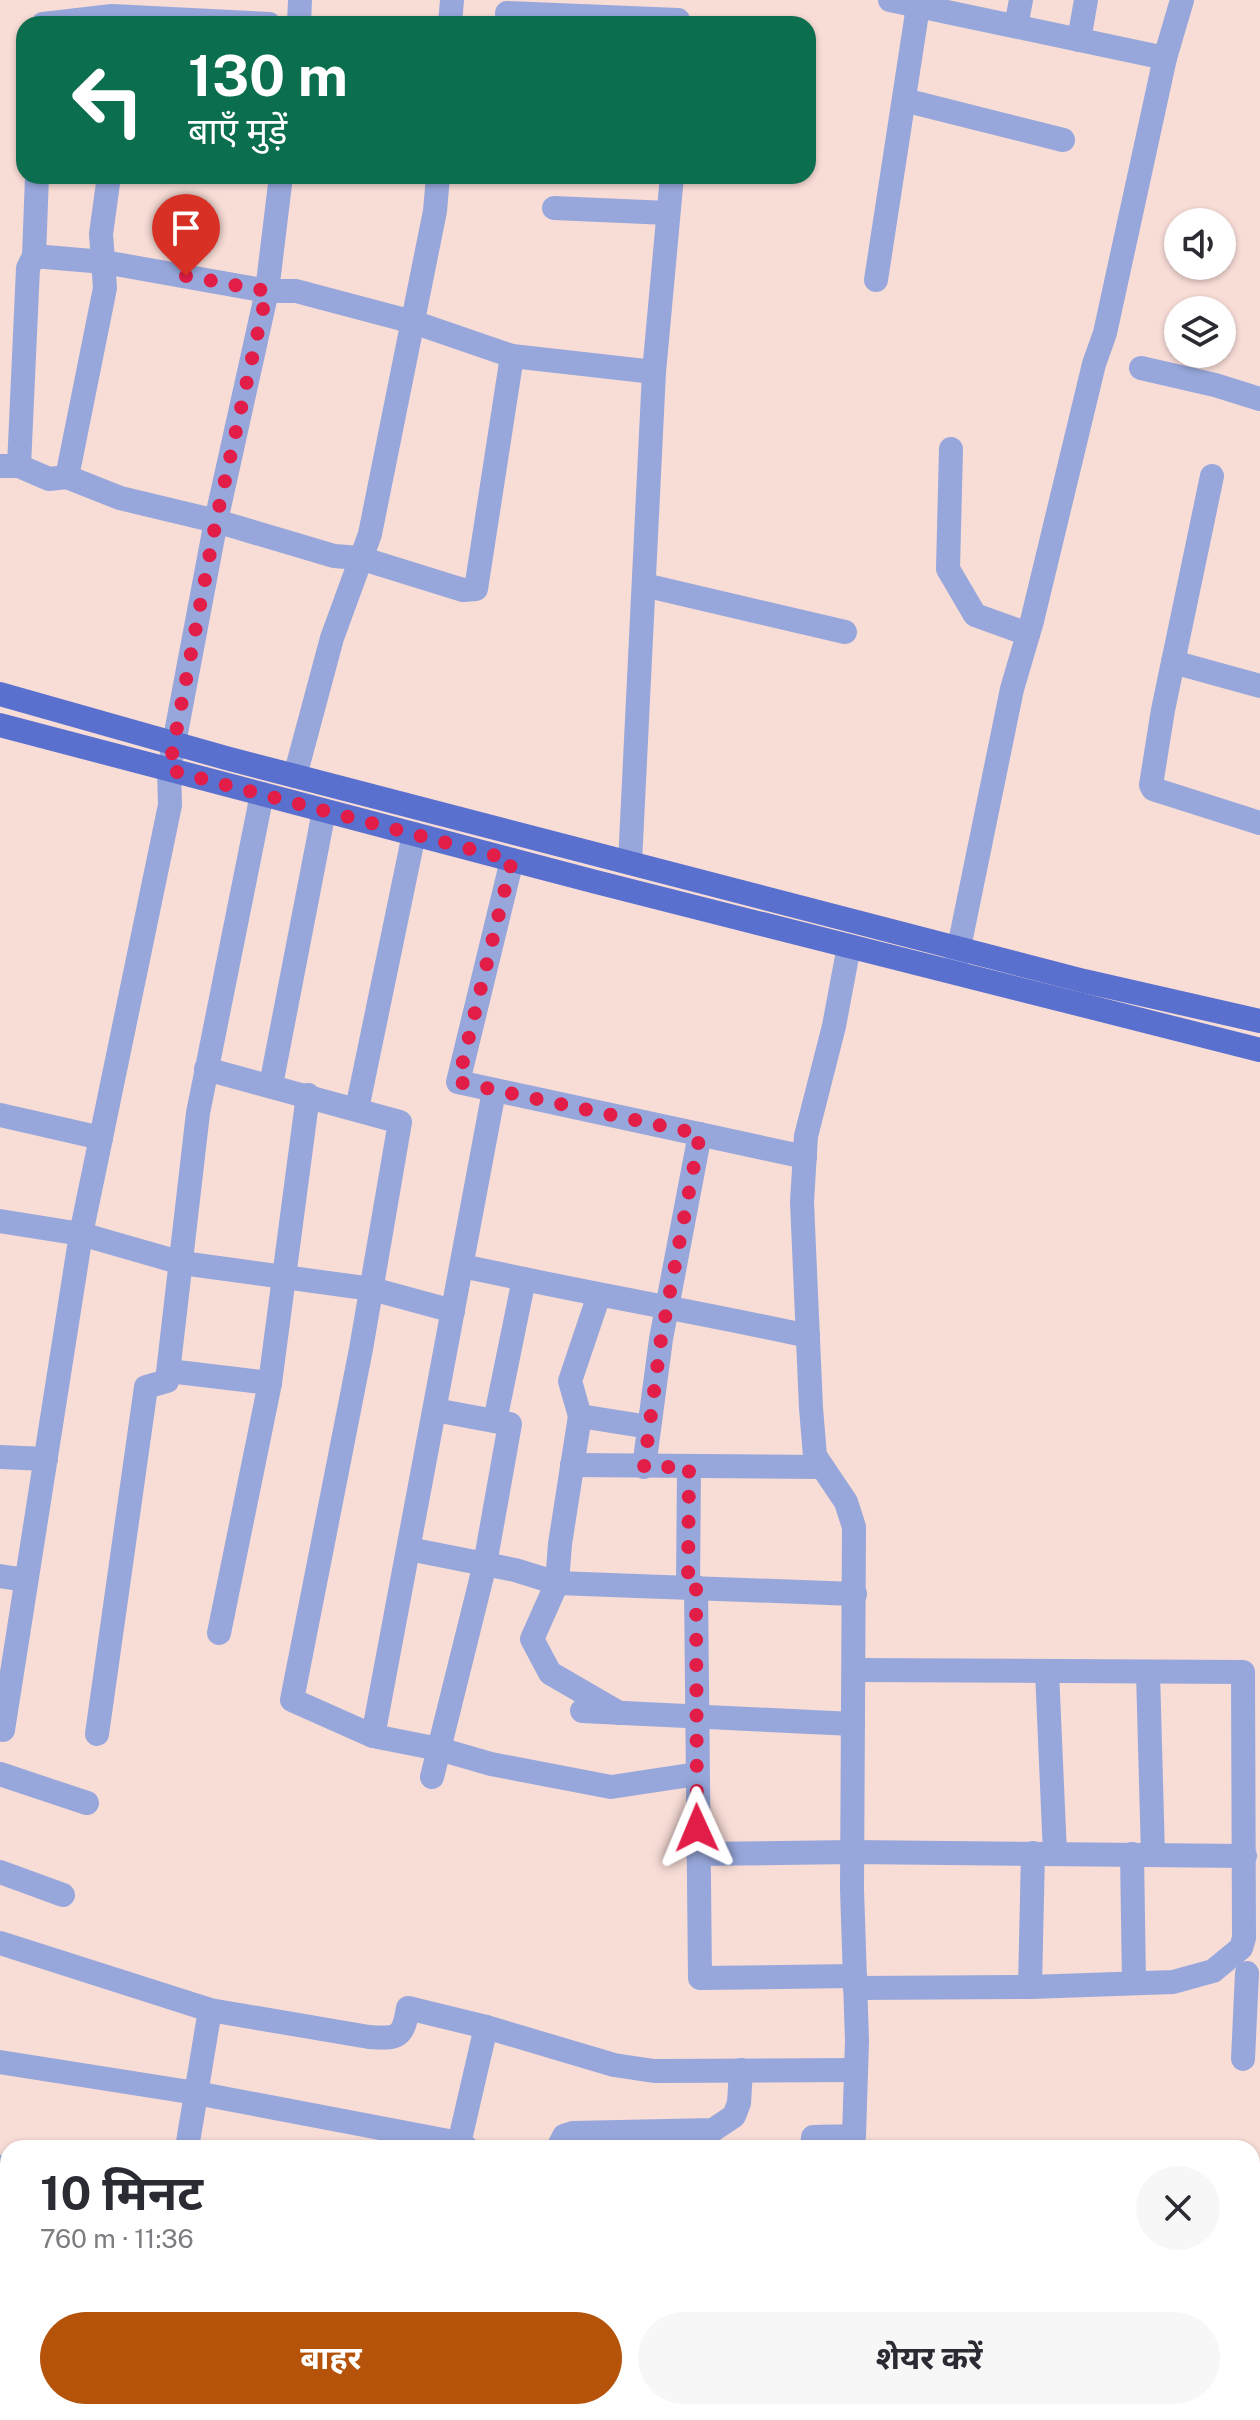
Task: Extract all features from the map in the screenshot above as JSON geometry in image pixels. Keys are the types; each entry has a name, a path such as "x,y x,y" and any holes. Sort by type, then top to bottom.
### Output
{"main road":[{"path":"0,694 295,776 1084,981 1260,1021"},
{"path":"0,725 512,860 1260,1050"}],"street":[{"path":"890,0 919,3 1165,58"},
{"path":"1016,26 1021,0"},
{"path":"1079,40 1086,0"},
{"path":"954,972 1012,689 1094,364 1105,333 1165,58 1182,0"},
{"path":"876,280 919,3"},
{"path":"112,13 155,16"},
{"path":"507,13 679,15"},
{"path":"904,100 1063,140"},
{"path":"37,184 34,256 28,268 10,466 49,479 67,477 120,498 216,521 334,556 360,558 463,590 476,589 512,356"},
{"path":"67,477 105,288 101,234 108,184"},
{"path":"3,1730 6,1672 26,1580 81,1234 170,805 169,770 216,521 267,291 280,184"},
{"path":"295,776 332,638 370,534 435,211 437,184"},
{"path":"630,863 654,372 671,184"},
{"path":"554,208 668,213"},
{"path":"34,256 104,262 267,291 296,291 413,322 512,356 654,372"},
{"path":"1141,368 1260,399"},
{"path":"951,449 948,569 975,615 1028,634"},
{"path":"1212,476 1153,764 1153,789 1260,823"},
{"path":"644,585 845,632"},
{"path":"1173,662 1260,686"},
{"path":"97,1734 146,1387 167,1381 169,1371 198,1113 262,794"},
{"path":"271,1085 324,811"},
{"path":"357,1109 414,834"},
{"path":"512,860 458,1082 805,1157"},
{"path":"813,2140 813,2137 854,2136 854,1527 846,1502 815,1456 802,1202 806,1136 834,1026 849,946"},
{"path":"206,1069 400,1122 372,1289 292,1700 373,1736 439,1749 491,1764 611,1787 697,1774"},
{"path":"373,1736 494,1091"},
{"path":"219,1633 270,1383 308,1095"},
{"path":"0,1115 101,1138"},
{"path":"644,1467 667,1305 700,1134"},
{"path":"0,1221 81,1234 182,1263 372,1289 453,1311"},
{"path":"462,1266 599,1295 667,1305 808,1336"},
{"path":"495,1421 524,1279"},
{"path":"599,1295 570,1381 580,1416 557,1583 532,1639 550,1673 619,1713"},
{"path":"169,1371 270,1383"},
{"path":"432,1777 485,1564 510,1424 435,1410"},
{"path":"580,1416 649,1427"},
{"path":"0,1457 46,1459"},
{"path":"572,1465 822,1467"},
{"path":"689,1467 700,1978 1030,1987 1173,1982 1213,1971 1253,1972 1243,2059"},
{"path":"409,1549 557,1583 855,1594"},
{"path":"0,1576 26,1580"},
{"path":"854,1670 1243,1672 1244,1938 1241,1948 1213,1971"},
{"path":"1030,1987 1044,1854 1047,1671"},
{"path":"1134,1983 1148,1672"},
{"path":"582,1711 853,1724"},
{"path":"0,1774 87,1803"},
{"path":"698,1854 852,1852 1245,1856"},
{"path":"0,1872 63,1895"},
{"path":"0,1943 210,2010 391,2039 405,2028 408,2008 486,2027 614,2065 654,2071 856,2070"},
{"path":"188,2140 210,2010"},
{"path":"463,2140 486,2027"},
{"path":"0,2062 196,2093 432,2140"},
{"path":"562,2140 573,2133 713,2130 734,2116 739,2103 741,2070"}],"route":[{"path":"186,276 267,291 216,521 169,770 512,860 458,1082 700,1134 661,1339 644,1467 689,1467 688,1587 696,1587 697,1828"}]}
